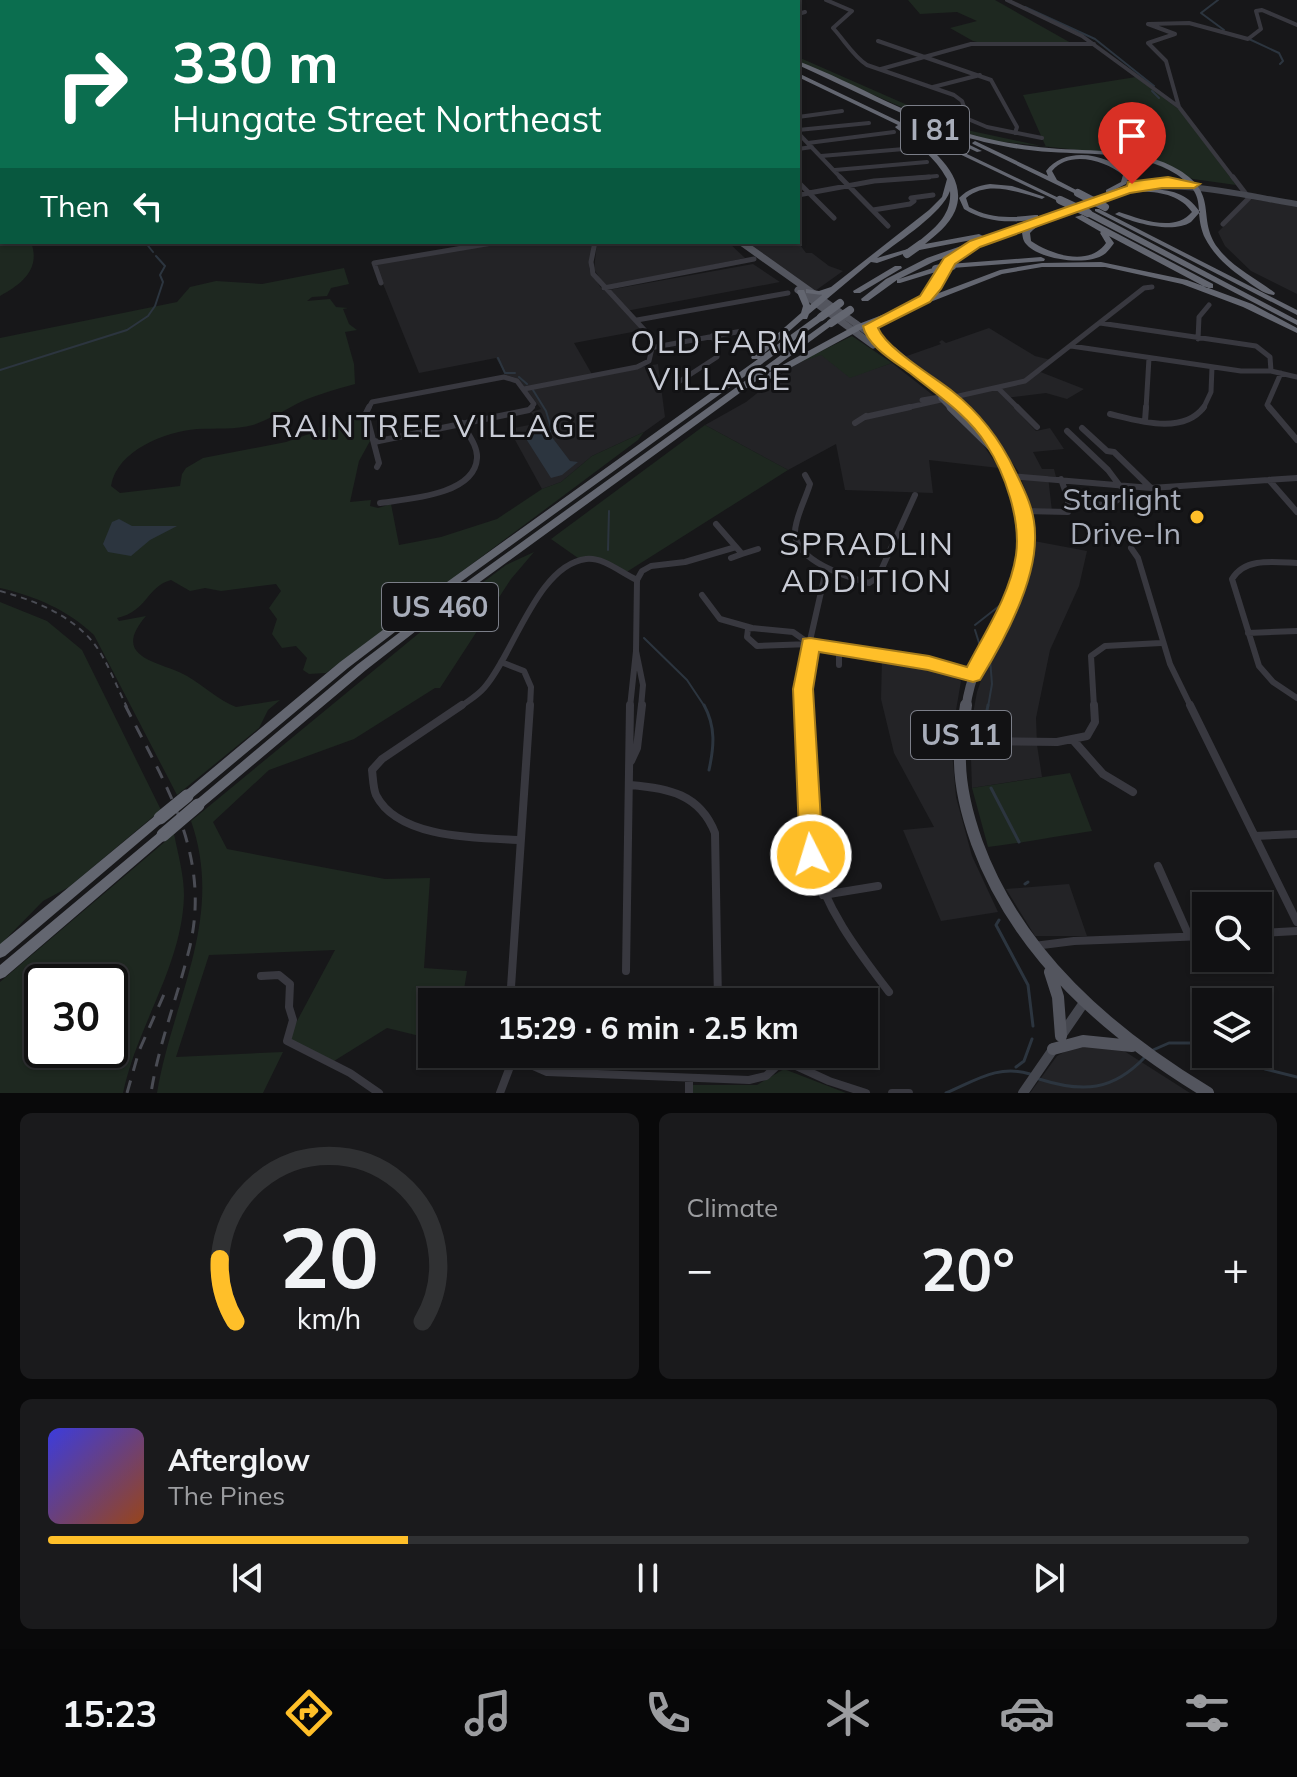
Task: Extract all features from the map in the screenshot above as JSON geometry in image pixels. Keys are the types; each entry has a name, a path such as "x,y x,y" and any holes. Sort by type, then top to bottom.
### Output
{"highway":[{"path":"800,67 943,129 1054,181 1074,195"},
{"name":"I 81","path":"800,67 1074,195 1092,212 1297,323"},
{"path":"800,79 896,130 1042,197"},
{"name":"I 81","path":"800,79 1056,201"},
{"path":"943,129 1021,147 1132,157 1162,166 1192,183 1203,200 1206,230 1215,248 1238,270 1271,293"},
{"path":"688,419 836,287 938,207 948,192 951,177 935,154 896,130"},
{"path":"1054,181 1049,171 1054,163 1071,159 1096,160 1117,166 1127,175 1124,183 1113,192"},
{"name":"US 460","path":"0,973 362,667 940,229 951,213 954,195 951,177"},
{"path":"989,187 1014,188 1092,212 1093,224 1107,236 1110,247 1094,256 1070,257 1044,252 1028,242 1027,231 1037,219 985,217 966,208 962,198 970,191 989,187"},
{"name":"US 460","path":"0,952 415,611 901,274 1113,192 1138,190 1166,193 1187,200 1196,212 1189,220 1169,224 1092,212"},
{"name":"I 81","path":"1092,212 1297,313"},
{"path":"1119,214 1297,306"},
{"name":"US 460","path":"857,291 914,261 991,232 1037,219"},
{"path":"1093,224 1297,331"},
{"path":"858,269 896,253 991,232"},
{"path":"913,306 934,289 949,261 975,244"},
{"path":"865,299 895,283 936,269 1034,259 1105,265 1184,282 1249,306"},
{"path":"688,419 856,329 1013,269 1057,264 1105,265"},
{"path":"804,317 807,306 805,292 823,293 836,287"},
{"path":"876,321 870,329 887,349"}],"main road":[{"name":"US 11","path":"739,244 945,397"},
{"name":"US 11","path":"759,260 783,273 805,292"},
{"name":"US 11","path":"856,329 887,349 945,397 996,451 1011,476 1024,511 1027,540 1021,574 973,676 963,712 960,741 964,796 973,830 996,888 1032,947 1083,1004 1133,1047 1208,1093"},
{"path":"1049,968 1058,997 1061,1036"},
{"path":"1053,1049 1083,1041 1133,1047"}],"street":[{"path":"826,0 852,11 833,30 851,47 857,60 959,98 965,115 972,122 1042,138"},
{"path":"1007,0 1064,26 1094,44 1179,107 1246,193 1245,204 1223,224"},
{"path":"1179,107 1166,61 1148,43 1175,34 1148,24 1189,23 1248,39 1261,29 1256,11 1262,10 1297,25"},
{"path":"800,13 805,12"},
{"path":"878,41 980,75 995,84 1017,127 1015,133"},
{"path":"878,70 971,44 1094,44"},
{"path":"932,87 980,75"},
{"path":"800,117 842,111"},
{"path":"800,131 869,123"},
{"path":"800,148 896,130"},
{"path":"800,133 888,226"},
{"path":"821,156 916,148"},
{"path":"835,170 927,162"},
{"path":"800,195 849,185 937,176"},
{"path":"1113,192 1150,185 1192,183 1297,204"},
{"path":"800,184 834,218"},
{"path":"873,210 910,204 914,201 911,198 933,195"},
{"path":"381,283 374,263 486,244"},
{"path":"524,389 637,367 649,361 647,333 595,277 591,265 595,244"},
{"path":"604,288 759,260"},
{"path":"855,423 865,417 1031,378 1144,288 1152,287"},
{"path":"637,320 788,293"},
{"path":"1198,339 1199,317 1209,305"},
{"path":"1100,323 1256,346 1270,357 1271,371"},
{"path":"650,348 742,331"},
{"path":"677,383 717,357 718,346 712,336"},
{"path":"1071,346 1212,367 1271,371 1297,377"},
{"path":"1145,421 1149,358"},
{"path":"1110,414 1145,421 1182,422 1202,410 1210,399 1212,367"},
{"path":"1281,373 1267,405 1297,440"},
{"path":"374,442 534,409 524,389 512,378 504,377 384,399 367,406 374,442 379,463 377,467"},
{"path":"998,388 1037,427"},
{"path":"380,503 440,493 463,481 476,464 477,456 462,423"},
{"path":"1082,428 1107,451 1114,452 1151,488"},
{"path":"1067,431 1082,449 1096,457 1121,486 1124,496 1108,506 1068,499"},
{"path":"1096,457 1107,451"},
{"path":"805,475 810,484 795,537 826,570 864,582 875,581 915,495"},
{"path":"1011,476 1151,488 1297,478"},
{"path":"1024,511 1068,512 1068,499 1061,479"},
{"path":"1269,480 1297,512"},
{"path":"716,524 742,554"},
{"path":"626,971 631,761 639,738 643,685 636,651 637,580 642,571 651,566 685,562 736,547"},
{"path":"1131,548 1138,558 1161,643 1297,922"},
{"path":"731,558 758,549"},
{"path":"520,840 446,834 405,822 381,802 371,779 377,763 473,699 485,687 540,596 566,565 592,559 637,580"},
{"path":"1297,563 1251,564 1234,572 1233,589 1259,666 1273,682 1297,698"},
{"path":"826,570 803,689 811,855 823,895 841,928 889,992"},
{"path":"702,595 720,619 752,628 799,635 810,644"},
{"path":"752,628 746,632 751,644 810,644 929,663 973,676"},
{"path":"778,630 778,644"},
{"path":"1248,633 1297,631"},
{"path":"797,644 799,635"},
{"path":"960,741 1073,740 1087,736 1095,722 1090,663 1096,650 1121,644 1161,643"},
{"path":"839,649 839,665"},
{"path":"501,662 524,671 531,687 511,988"},
{"path":"1073,740 1103,774 1133,792"},
{"path":"630,785 692,799 711,816 715,833 718,988"},
{"path":"1255,836 1297,834"},
{"path":"1032,947 1074,941 1189,936 1158,866"},
{"path":"823,895 878,886"},
{"path":"1272,932 1297,931"},
{"path":"261,976 279,975 290,984 289,1007 293,1020 286,1038 289,1043 350,1073 379,1093"},
{"path":"1023,1093 1083,1004"},
{"path":"500,1093 509,1068"},
{"path":"540,1068 547,1072 749,1080 766,1076 775,1068"},
{"path":"800,1068 866,1093"},
{"path":"689,1078 689,1093"},
{"path":"892,1093 909,1093"}],"shaded area":[{"path":"908,0 995,0 1071,43 985,44 973,41 950,28 977,21 957,12 920,14"},
{"path":"800,58 962,129 1042,146 995,141 952,129 800,63"},
{"path":"1136,77 1181,111 1236,185 1193,179 1133,156 1046,147 1023,95"},
{"path":"1251,199 1297,206 1297,294 1251,271 1225,246 1218,232"},
{"path":"0,244 31,244 33,260 28,275 0,296"},
{"path":"490,244 593,244 589,269 603,291 753,264 780,282 626,311 643,330 574,343 593,376 658,364 665,417 644,432 592,456 561,482 542,489 509,429 539,423 531,412 541,409 516,378 506,375 496,358 419,373 375,264"},
{"path":"597,244 730,244 745,258 612,286 604,285 594,269"},
{"path":"748,244 799,244 806,253 812,253 829,266 843,271 815,291"},
{"path":"344,268 349,284 331,288 327,296 312,297 307,301 330,299 336,307 348,308 343,309 349,324 357,330 345,332 354,364 355,384 306,400 253,425 197,429 157,439 122,462 111,486 120,493 180,486 186,468 203,458 286,442 361,416 370,441 359,461 350,502 371,500 370,506 378,508 391,504 399,545 441,537 497,519 542,489 561,482 592,456 644,432 638,440 326,673 309,674 303,670 307,658 296,646 282,648 272,634 277,619 269,608 281,591 276,584 221,591 205,588 190,591 171,580 156,588 135,610 117,618 119,621 146,616 136,630 133,641 136,650 153,662 187,676 229,704 236,707 280,700 268,710 259,728 177,795 94,635 50,605 0,588 0,338 177,302 190,287 216,281 262,284"},
{"path":"989,328 1035,356 1051,360 1038,371 1084,389 1067,399 1046,393 1005,398 1036,431 1050,428 1064,449 1033,452 1042,469 1054,469 1056,477 1048,476 1052,511 1033,510 1018,471 983,422 904,357 941,344 939,342 942,340 946,343"},
{"path":"852,336 892,363 850,378 821,355 795,364"},
{"path":"821,354 850,377 892,363 948,407 979,439 999,468 929,460 933,493 845,490 836,444 788,470 705,425 746,402 794,364"},
{"path":"705,425 788,470 625,573 589,557 578,558 551,539"},
{"path":"538,427 545,428 570,461 578,462 562,475 551,478 523,434"},
{"path":"119,519 132,526 177,526 150,540 131,556 108,552 103,544 112,522"},
{"path":"1034,541 1087,551 1079,586 1050,650 1036,718 1042,777 972,788 970,730 977,692 987,663 1026,587"},
{"path":"534,552 511,579 440,688 435,688 354,739 269,770 213,822 227,849 385,879 430,878 424,968 467,971 464,988 418,988 418,1036 387,1028 334,1061 292,1041 289,1036 335,950 209,955 176,1057 283,1052 263,1093 157,1093 199,925 202,891 200,857 191,821 506,565"},
{"path":"0,602 47,621 82,650 161,810 69,887 43,901 0,945"},
{"path":"882,658 937,669 961,681 951,740 956,797 972,856 998,912 941,921 903,830 934,827 894,753 881,699"},
{"path":"1070,773 1092,831 988,847 972,788"},
{"path":"174,834 184,888 181,922 168,971 138,1044 123,1093 0,1093 0,982"},
{"path":"1069,884 1087,936 1035,936 1006,889"},
{"path":"1077,1045 1121,1049 1190,1093 1030,1093 1057,1056"},
{"path":"784,1069 846,1093 693,1093 693,1085 757,1085"}],"waterway":[{"path":"1218,0 1201,13 1224,30"},
{"path":"1025,7 1095,39 1154,86"},
{"path":"1249,39 1279,53 1283,61 1280,64"},
{"path":"1152,91 1159,98"},
{"path":"147,244 153,252"},
{"path":"0,370 127,330 148,316 163,282 160,275 165,266 156,256"},
{"path":"498,358 505,373 515,373"},
{"path":"519,377 527,384"},
{"path":"533,390 546,411 552,431 547,432"},
{"path":"608,550 609,511"},
{"path":"975,625 1003,603"},
{"path":"975,630 980,646"},
{"path":"644,638 687,680 705,706"},
{"path":"988,707 992,684 990,659"},
{"path":"982,738 988,705"},
{"path":"705,706 713,737 709,770"},
{"path":"991,788 1019,842"},
{"path":"999,920 996,925 1028,985 1033,1026"},
{"path":"1016,1067 1024,1061 1032,1039"},
{"path":"1153,1050 1169,1043 1192,1043"},
{"path":"1039,1079 1070,1086 1096,1086 1121,1077 1145,1057"},
{"path":"1263,1068 1297,1077"},
{"path":"946,1093 997,1072 1030,1074"}],"railway":[{"path":"0,591 50,609 83,631 102,656 127,707"},
{"path":"125,705 169,792 189,850 194,881 195,912 190,946 151,1093"},
{"path":"127,1093 139,1051 165,992"}],"place":[{"name":"Starlight Drive-In","path":"1197,517"}],"district":[{"name":"OLD FARM VILLAGE","path":"720,360"},
{"name":"RAINTREE VILLAGE","path":"434,426"},
{"name":"SPRADLIN ADDITION","path":"867,562"}],"route":[{"path":"811,855 803,689 810,644 929,663 973,676 1016,591 1024,565 1027,532 1022,504 994,442 958,403 887,349 872,333 871,326 925,299 949,261 975,244 1127,190 1162,184 1194,184 1168,181 1132,184"}]}
